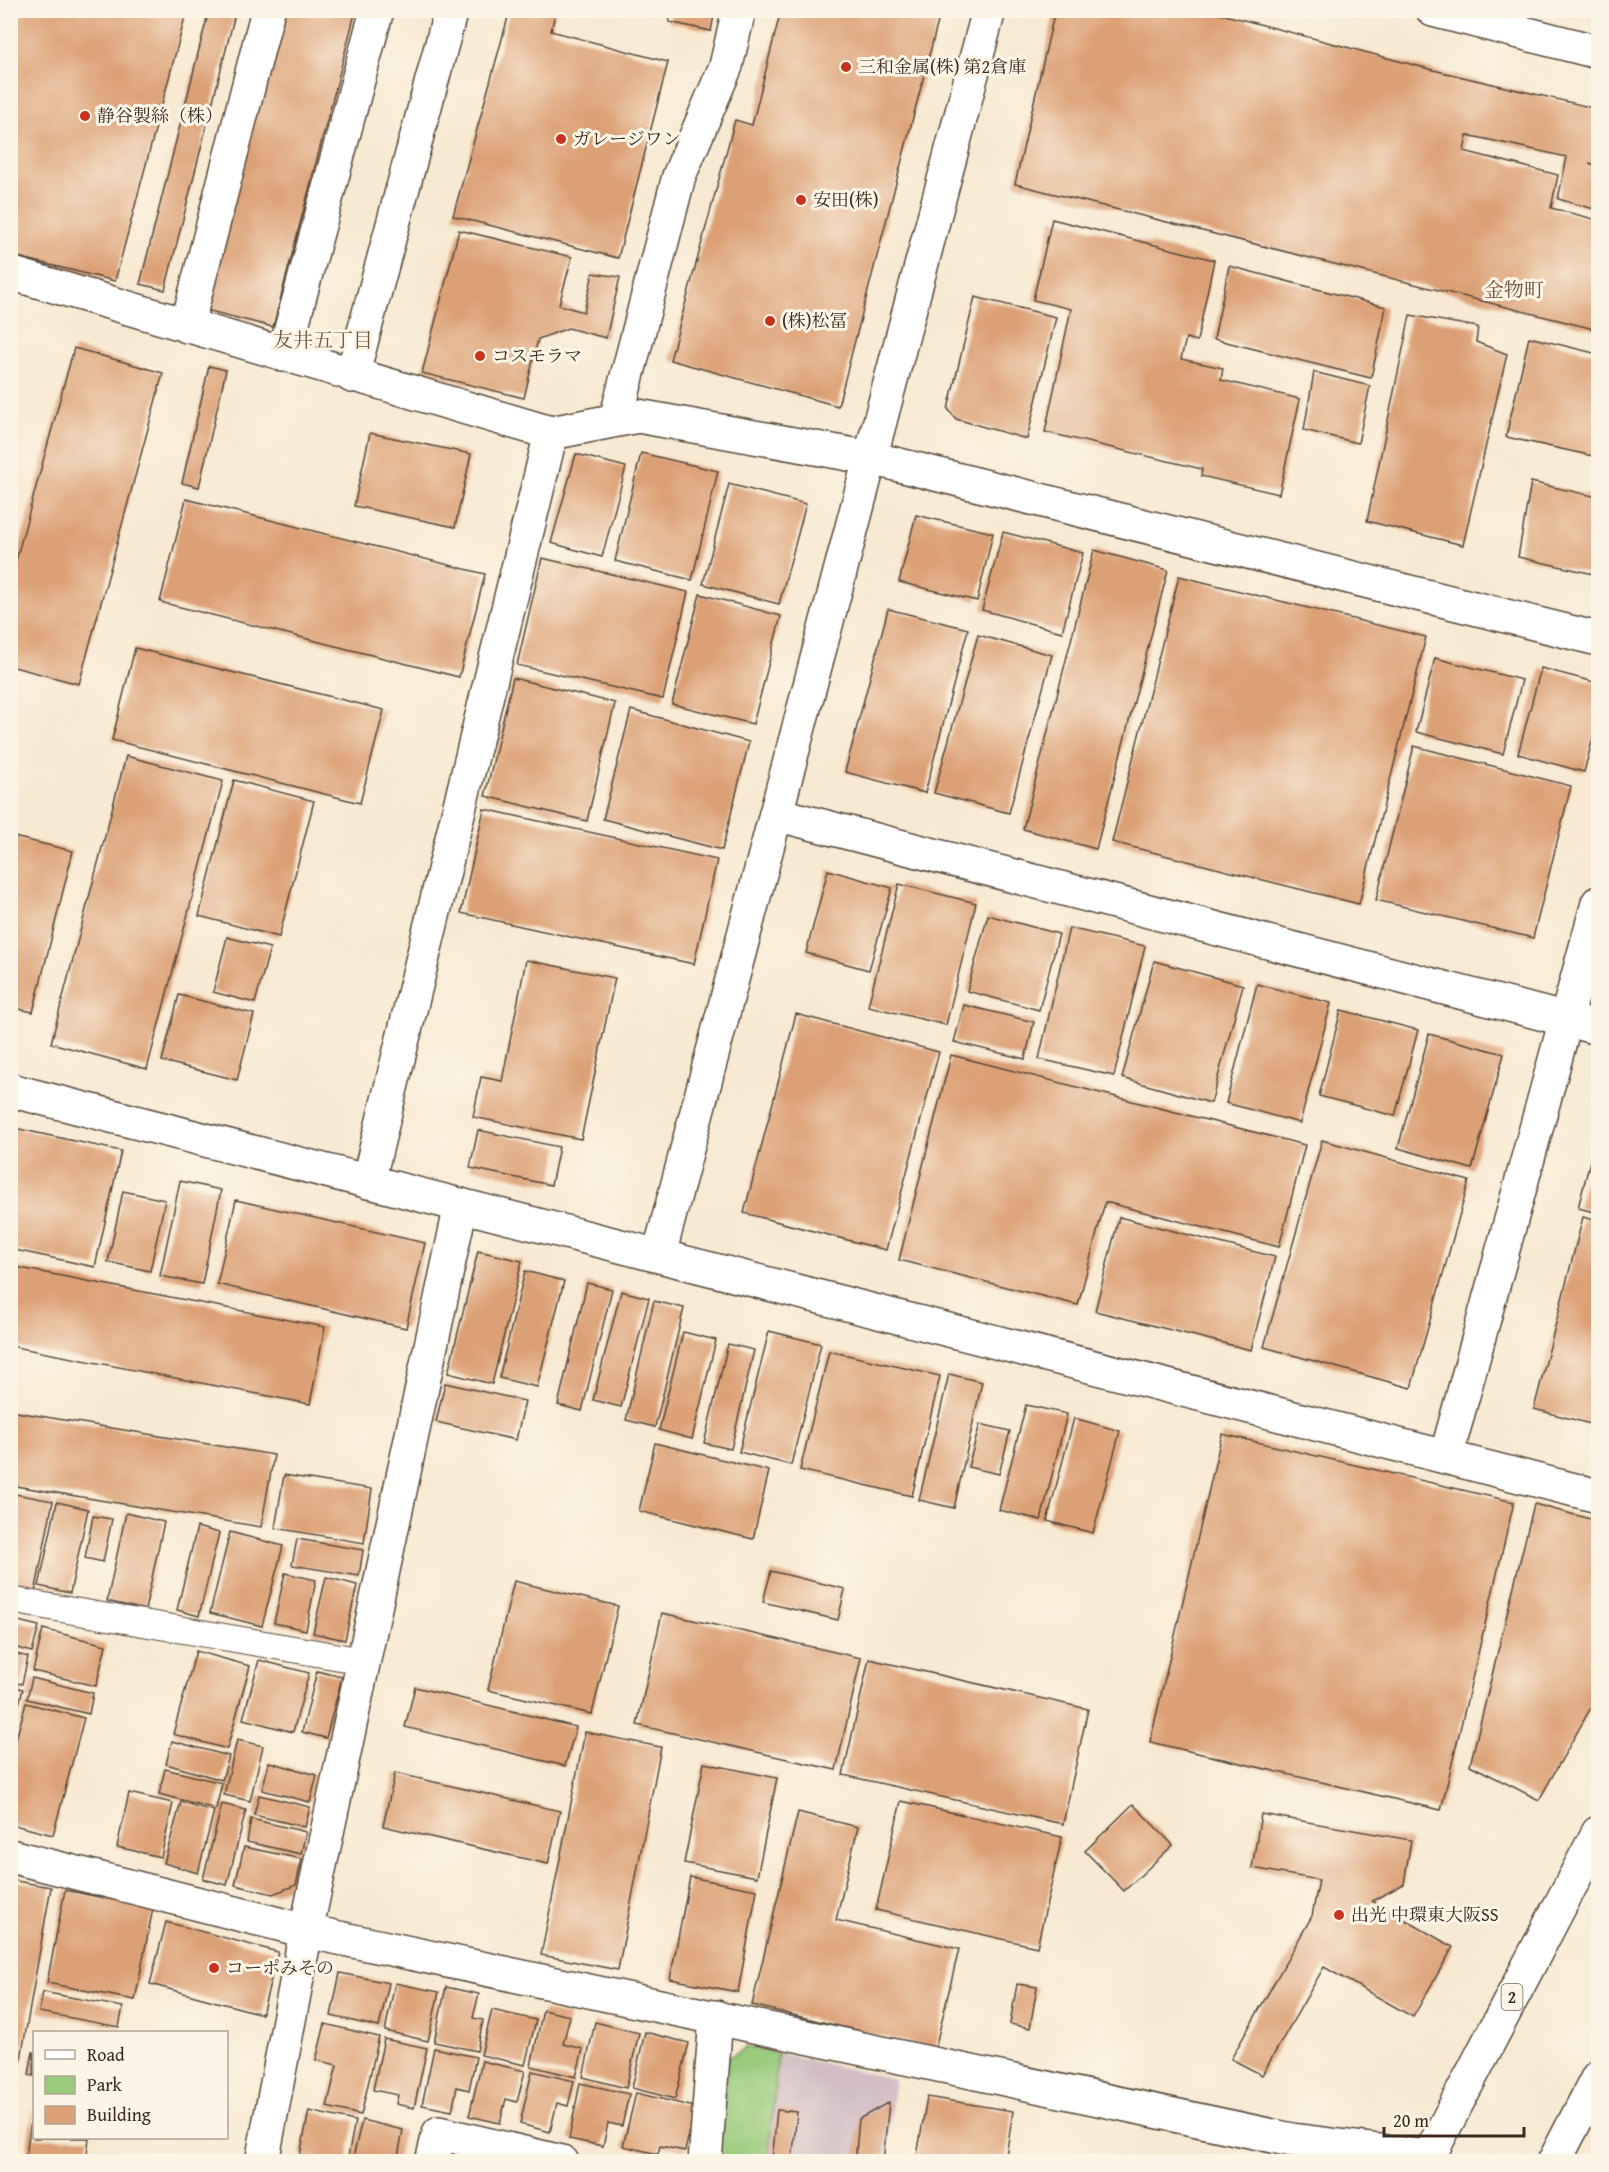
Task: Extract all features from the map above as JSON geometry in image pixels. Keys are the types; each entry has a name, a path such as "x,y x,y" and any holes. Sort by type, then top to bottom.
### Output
{"street":[{"path":"187,326 268,10"},
{"path":"284,356 377,10"},
{"path":"352,376 451,10"},
{"path":"616,420 679,176 726,66 739,10"},
{"path":"659,1255 989,10"},
{"path":"1433,10 1599,52"},
{"path":"10,273 284,356 551,433 638,416 871,458 1599,639"},
{"path":"368,1182 551,433"},
{"path":"776,814 1599,1028"},
{"path":"1446,1458 1599,903"},
{"path":"10,1090 1599,1496"},
{"path":"262,2162 306,1931 461,1205"},
{"name":"2","path":"1428,2159 1599,1833"},
{"path":"10,1856 306,1931 1292,2140 1428,2159"},
{"path":"705,2162 716,2017"},
{"path":"1554,2162 1599,2076"},
{"path":"432,2162 439,2133 561,2162"}],"lane":[{"path":"10,1600 363,1661"}],"shaded area":[{"path":"778,2053 895,2079 886,2161 768,2162"}],"green space":[{"path":"747,2047 778,2053 768,2161 717,2162 728,2058"}],"building":[{"name":"静谷製絲（株）","path":"10,10 187,10 115,281 10,255"},
{"path":"209,10 236,10 165,290 140,284"},
{"path":"282,10 356,10 273,327 202,309"},
{"name":"ガレージワン","path":"510,10 556,10 551,31 668,62 618,258 453,216"},
{"path":"672,10 715,10 711,31 669,22"},
{"path":"781,10 941,10 838,406 670,360 735,120 752,125"},
{"path":"1055,10 1206,10 1429,69 1598,109 1598,165 1589,163 1598,166 1598,210 1558,199 1567,157 1467,135 1464,151 1558,175 1551,208 1598,220 1598,330 1015,184"},
{"path":"1052,219 1214,260 1197,341 1186,338 1181,359 1223,368 1221,380 1300,399 1279,494 1201,476 1202,469 1045,432 1071,309 1033,300"},
{"path":"459,230 572,257 559,305 584,312 593,273 620,277 606,338 568,328 538,339 524,398 422,373"},
{"path":"1229,266 1386,307 1371,378 1214,339"},
{"path":"975,297 1056,317 1027,439 956,419 948,409"},
{"path":"1410,315 1478,327 1476,342 1507,354 1463,545 1367,521"},
{"path":"1529,337 1598,354 1598,457 1506,437"},
{"path":"74,348 163,373 79,684 10,666 10,582"},
{"path":"209,366 226,370 199,487 182,483"},
{"path":"1314,372 1370,386 1358,443 1304,430"},
{"path":"370,433 471,454 455,527 354,506"},
{"path":"641,453 718,471 692,580 615,561"},
{"path":"576,454 626,467 602,557 551,543"},
{"path":"1531,482 1598,497 1598,575 1518,557"},
{"path":"729,484 806,504 779,604 703,584"},
{"path":"186,499 485,574 459,677 160,602"},
{"path":"916,515 993,533 977,601 899,582"},
{"path":"1003,532 1083,553 1062,632 982,610"},
{"path":"1094,550 1168,570 1096,849 1023,829"},
{"path":"542,558 688,592 663,699 517,665"},
{"path":"1179,576 1426,637 1359,904 1112,842"},
{"path":"700,594 781,616 753,724 672,704"},
{"path":"888,609 968,629 925,793 845,772"},
{"path":"978,635 1052,655 1009,813 934,793"},
{"path":"135,648 384,710 360,803 112,740"},
{"path":"1435,658 1522,680 1503,754 1416,732"},
{"path":"1541,668 1598,683 1598,719 1584,772 1518,754"},
{"path":"513,678 615,703 587,821 485,796"},
{"path":"631,710 749,742 722,850 603,819"},
{"path":"1414,746 1571,786 1533,938 1376,900"},
{"path":"126,756 223,781 147,1069 51,1043"},
{"path":"234,780 314,801 279,937 199,916"},
{"path":"484,809 717,860 694,964 461,913"},
{"path":"10,836 73,851 33,1012 10,1007"},
{"path":"828,870 892,888 869,970 806,953"},
{"path":"899,884 976,903 946,1025 868,1006"},
{"path":"988,915 1059,934 1039,1010 967,991"},
{"path":"1069,928 1145,946 1114,1076 1039,1059"},
{"path":"227,937 270,948 255,1003 213,992"},
{"path":"526,960 615,978 581,1139 473,1117 481,1077 502,1081"},
{"path":"1154,961 1243,985 1211,1103 1122,1078"},
{"path":"1257,984 1331,1003 1300,1123 1226,1103"},
{"path":"179,995 254,1014 237,1080 162,1061"},
{"path":"964,1005 1034,1022 1025,1059 954,1042"},
{"path":"1341,1010 1418,1030 1395,1116 1319,1096"},
{"path":"796,1014 939,1052 886,1250 744,1213"},
{"path":"1429,1034 1504,1054 1472,1169 1398,1148"},
{"path":"951,1055 1305,1145 1279,1247 1105,1202 1078,1305 899,1260"},
{"path":"10,1127 121,1151 95,1267 10,1249"},
{"path":"478,1130 559,1147 551,1185 470,1168"},
{"path":"1598,1130 1598,1213 1578,1208"},
{"path":"1322,1140 1469,1181 1411,1388 1264,1347"},
{"path":"180,1181 221,1190 202,1284 160,1276"},
{"path":"123,1191 165,1200 150,1271 108,1262"},
{"path":"236,1200 425,1243 406,1328 217,1284"},
{"path":"1119,1217 1275,1257 1251,1350 1095,1311"},
{"path":"1583,1217 1598,1221 1598,1426 1534,1409"},
{"path":"478,1251 522,1261 492,1384 448,1373"},
{"path":"10,1266 325,1327 310,1404 10,1346"},
{"path":"525,1271 564,1281 537,1387 499,1378"},
{"path":"587,1283 612,1289 582,1411 558,1405"},
{"path":"621,1291 649,1298 621,1407 593,1400"},
{"path":"654,1301 684,1308 655,1427 626,1420"},
{"path":"769,1331 821,1344 791,1465 739,1452"},
{"path":"683,1332 716,1340 692,1439 659,1430"},
{"path":"728,1344 754,1350 731,1449 704,1443"},
{"path":"829,1351 940,1376 912,1496 800,1470"},
{"path":"949,1374 982,1382 954,1508 919,1500"},
{"path":"445,1383 525,1401 516,1440 436,1422"},
{"path":"1026,1405 1067,1414 1041,1520 999,1510"},
{"path":"10,1411 274,1455 261,1527 10,1485"},
{"path":"1074,1418 1120,1431 1093,1533 1047,1521"},
{"path":"980,1424 1010,1431 999,1474 968,1467"},
{"path":"1222,1434 1514,1502 1441,1810 1150,1742"},
{"path":"655,1443 769,1471 753,1539 639,1511"},
{"path":"284,1475 372,1489 364,1543 275,1528"},
{"path":"10,1493 53,1501 35,1593 10,1588"},
{"path":"57,1502 88,1509 70,1593 39,1586"},
{"path":"1534,1504 1598,1521 1598,1695 1539,1800 1470,1765"},
{"path":"126,1513 164,1522 145,1610 107,1601"},
{"path":"93,1516 112,1519 103,1562 85,1558"},
{"path":"197,1527 219,1533 199,1616 177,1610"},
{"path":"230,1532 283,1546 262,1626 210,1613"},
{"path":"297,1539 363,1550 359,1576 292,1565"},
{"path":"771,1571 845,1589 838,1620 763,1602"},
{"path":"285,1573 316,1580 306,1630 274,1623"},
{"path":"326,1577 357,1585 345,1640 313,1633"},
{"path":"514,1581 618,1606 592,1714 488,1690"},
{"path":"662,1613 861,1658 836,1770 637,1725"},
{"path":"10,1619 39,1626 32,1652 10,1646"},
{"path":"43,1629 106,1645 96,1686 33,1671"},
{"path":"196,1651 250,1666 227,1749 173,1734"},
{"path":"10,1652 28,1657 22,1684 10,1682"},
{"path":"869,1659 1088,1709 1063,1824 843,1775"},
{"path":"259,1660 309,1673 293,1732 243,1719"},
{"path":"317,1671 342,1677 326,1738 302,1732"},
{"path":"32,1678 93,1693 89,1714 27,1699"},
{"path":"10,1686 23,1689 15,1720 10,1719"},
{"path":"415,1687 576,1727 565,1766 405,1727"},
{"path":"26,1703 84,1718 53,1835 10,1824 10,1761"},
{"path":"585,1732 661,1747 618,1970 541,1955"},
{"path":"237,1740 263,1746 250,1801 224,1795"},
{"path":"172,1741 229,1756 222,1780 166,1764"},
{"path":"269,1762 317,1775 310,1802 262,1790"},
{"path":"704,1763 777,1778 757,1877 684,1863"},
{"path":"165,1769 222,1783 216,1809 159,1794"},
{"path":"395,1773 560,1811 548,1864 383,1826"},
{"path":"129,1793 173,1803 161,1857 117,1847"},
{"path":"259,1795 310,1807 305,1827 254,1815"},
{"path":"901,1801 1062,1837 1037,1947 876,1910"},
{"path":"181,1802 214,1811 198,1873 164,1863"},
{"path":"222,1804 246,1810 227,1885 203,1879"},
{"path":"1133,1804 1173,1845 1124,1891 1085,1851"},
{"path":"798,1812 858,1827 836,1920 959,1949 935,2049 752,2005"},
{"path":"1261,1814 1411,1840 1404,1884 1372,1901 1453,1947 1413,2017 1324,1967 1262,2075 1231,2059 1312,1916 1319,1880 1252,1868"},
{"path":"251,1819 306,1832 301,1854 247,1842"},
{"path":"244,1847 302,1859 296,1885 273,1894 235,1885"},
{"path":"690,1877 757,1890 738,1992 670,1979"},
{"path":"10,1880 51,1887 12,2110 10,2110"},
{"path":"65,1890 153,1908 135,2000 47,1983"},
{"name":"コーポみその","path":"166,1922 278,1952 262,2014 150,1984"},
{"path":"340,1973 389,1983 379,2027 331,2016"},
{"path":"395,1983 439,1992 428,2041 385,2031"},
{"path":"1017,1984 1037,1987 1030,2028 1010,2024"},
{"path":"446,1987 479,1994 473,2018 483,2020 477,2051 434,2042"},
{"path":"43,1992 123,2007 119,2027 39,2012"},
{"path":"492,2010 536,2020 525,2065 481,2055"},
{"path":"543,2010 570,2016 563,2044 583,2049 576,2077 531,2066"},
{"path":"595,2022 639,2033 626,2088 583,2077"},
{"path":"325,2024 379,2037 361,2115 327,2107 337,2065 316,2060"},
{"path":"645,2032 689,2043 675,2099 632,2088"},
{"path":"384,2039 427,2048 414,2108 396,2104 398,2095 373,2090"},
{"path":"434,2048 476,2057 469,2090 457,2087 452,2111 422,2105"},
{"path":"33,2052 33,2076 29,2075"},
{"path":"482,2061 525,2071 517,2102 506,2099 500,2123 469,2116"},
{"path":"532,2071 574,2081 568,2106 557,2103 550,2132 520,2124"},
{"path":"580,2083 629,2094 622,2126 608,2123 603,2146 569,2139"},
{"path":"636,2093 695,2107 685,2151 660,2146 658,2154 623,2146"},
{"path":"927,2097 1013,2111 1005,2162 916,2162"},
{"path":"889,2102 883,2162 855,2162 859,2119"},
{"path":"33,2107 33,2139 89,2139 86,2162 26,2155"},
{"path":"777,2110 797,2112 792,2162 772,2162"},
{"path":"309,2111 355,2121 347,2162 300,2155"},
{"path":"362,2120 403,2130 397,2162 352,2162"}],"place":[{"name":"三和金属(株) 第2倉庫","path":"846,67"},
{"name":"静谷製絲（株）","path":"85,116"},
{"name":"ガレージワン","path":"561,139"},
{"name":"安田(株)","path":"801,200"},
{"name":"(株)松冨","path":"770,321"},
{"name":"コスモラマ","path":"480,356"},
{"name":"出光 中環東大阪SS","path":"1339,1915"},
{"name":"コーポみその","path":"214,1968"}],"district":[{"name":"金物町","path":"1514,290"},
{"name":"友井五丁目","path":"323,340"}]}
